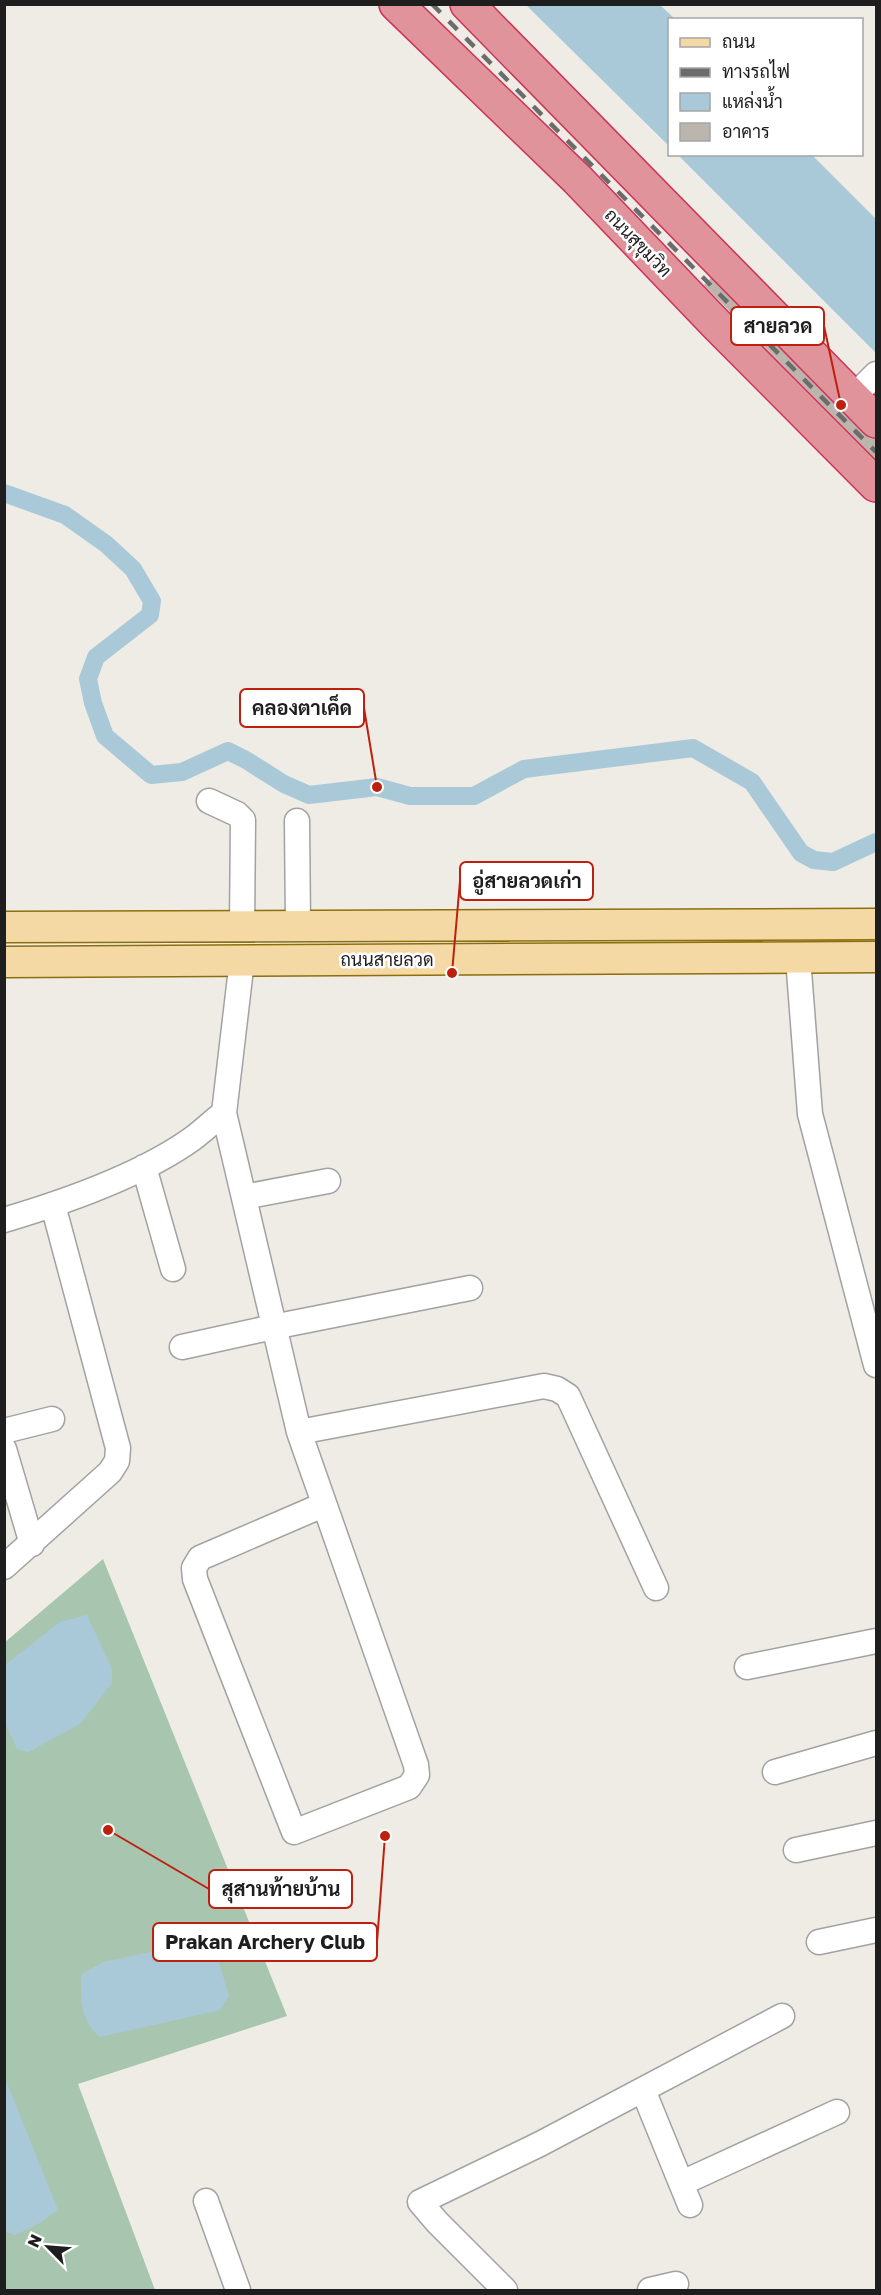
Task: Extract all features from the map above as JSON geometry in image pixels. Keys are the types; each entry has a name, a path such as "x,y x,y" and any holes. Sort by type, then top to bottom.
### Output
{"highway":[{"path":"467,4 876,420"},
{"name":"ถนนสุขุมวิท","path":"399,6 577,179 710,319 876,484"}],"main road":[{"name":"ถนนสายลวด","path":"4,927 876,924"},
{"name":"ถนนสายลวด","path":"4,962 876,957"}],"street":[{"path":"853,397 876,374"},
{"path":"209,801 237,814 243,820 242,927"},
{"path":"297,821 298,926"},
{"path":"798,958 810,1114 876,1365"},
{"path":"242,960 224,1113 299,1432 416,1765 417,1775 409,1787 294,1832 195,1579 194,1568 200,1557 323,1505"},
{"path":"4,1220 53,1205 144,1167 190,1140 224,1113"},
{"path":"144,1167 174,1269"},
{"path":"244,1197 328,1181"},
{"path":"4,1567 110,1472 117,1461 118,1448 53,1205"},
{"path":"182,1347 470,1288"},
{"path":"299,1432 544,1386 557,1389 568,1396 656,1588"},
{"path":"4,1431 52,1419"},
{"path":"4,1449 32,1544"},
{"path":"747,1667 876,1641"},
{"path":"775,1772 876,1743"},
{"path":"796,1850 876,1833"},
{"path":"819,1942 876,1930"},
{"path":"505,2290 420,2202 540,2144 782,2016"},
{"path":"643,2090 686,2194 837,2112"},
{"path":"206,2201 238,2290"},
{"path":"650,2290 676,2284"}],"green space":[{"path":"103,1559 287,2016 78,2084 155,2290 5,2290 4,1643"}],"water":[{"path":"526,5 660,5 674,18 668,18 668,145"},
{"path":"679,156 813,156 876,219 876,353"},
{"path":"87,1615 112,1669 112,1683 80,1724 28,1752 17,1749 5,1722 5,1665 60,1622"},
{"path":"212,1939 229,1996 220,2010 100,2037 94,2031 85,2017 81,2000 82,1974 103,1962"},
{"path":"5,2078 58,2210 38,2224 15,2235 5,2231"}],"building":[{"path":"711,279 863,434 870,439 876,439 876,459 705,285"}],"waterway":[{"path":"4,493 65,515 106,544 133,569 152,601 150,615 96,657 88,679 93,703 105,736 151,775 182,772 228,751 284,784 309,795 377,787 410,796 474,796 524,769 693,748 752,782 801,853 814,860 833,862 876,842"}],"railway":[{"path":"432,4 876,452"}],"place":[{"name":"สายลวด","path":"841,405"},
{"name":"คลองตาเค็ด","path":"377,787"},
{"name":"อู่สายลวดเก่า","path":"452,973"},
{"name":"สุสานท้ายบ้าน","path":"108,1830"},
{"name":"Prakan Archery Club","path":"385,1836"}]}
